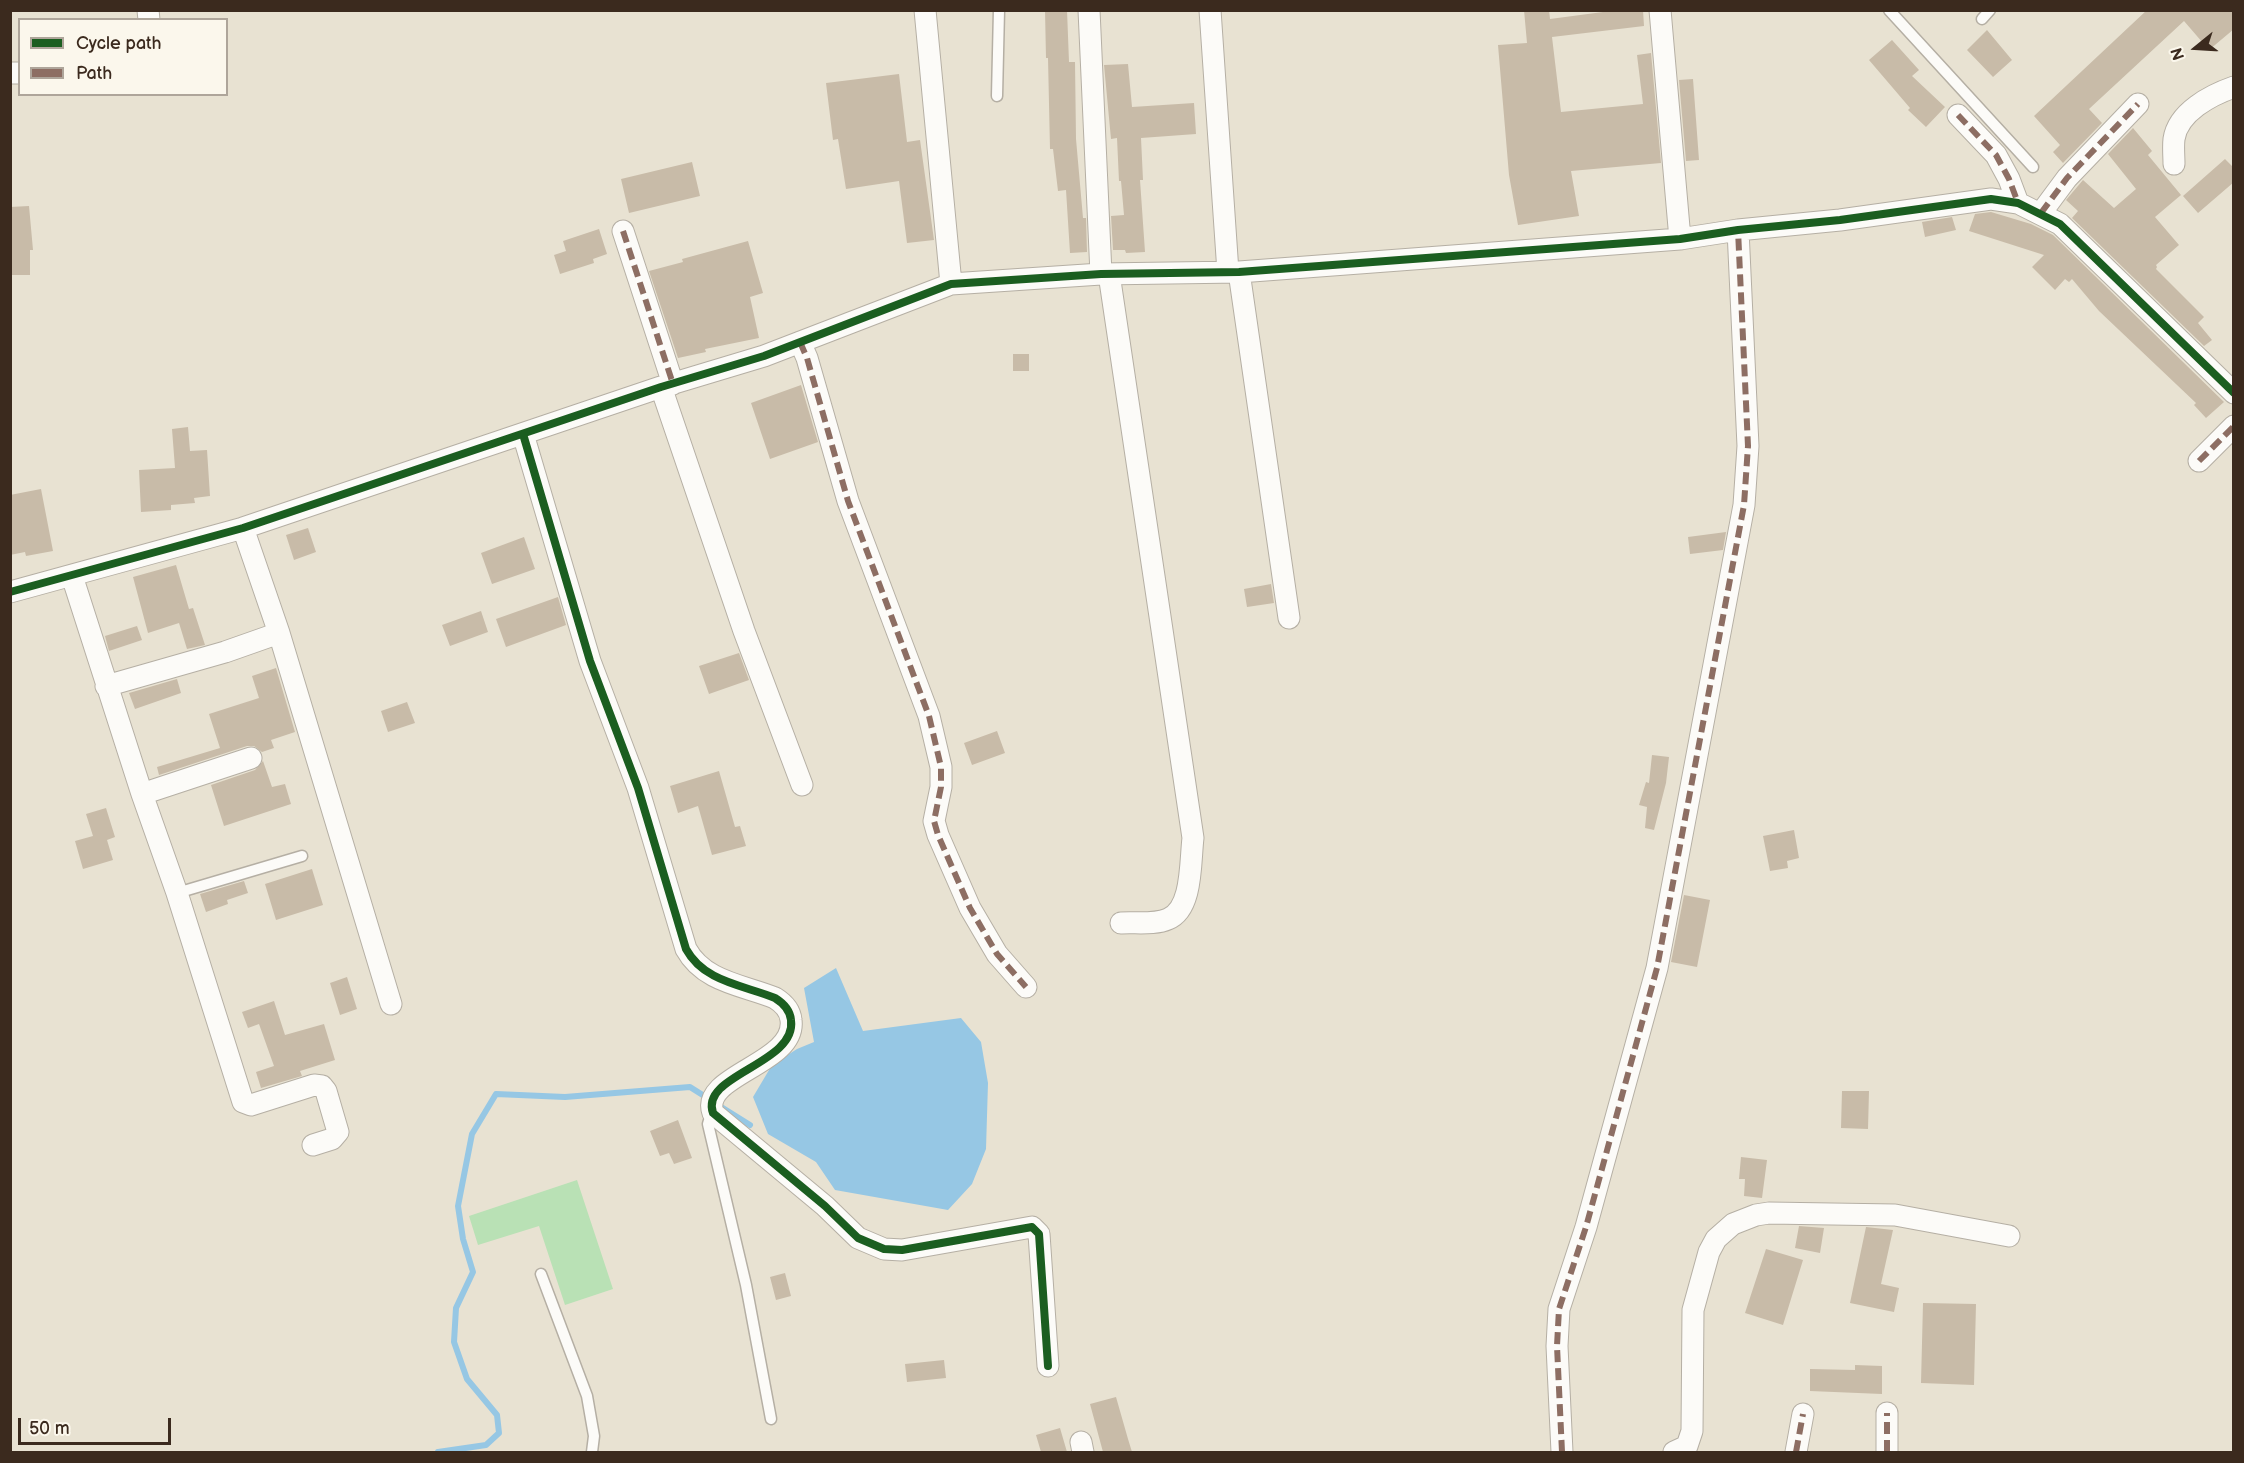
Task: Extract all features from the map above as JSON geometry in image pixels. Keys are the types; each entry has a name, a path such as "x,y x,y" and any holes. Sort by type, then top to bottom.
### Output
{"street":[{"path":"925,10 951,284"},
{"path":"1089,10 1105,274 1193,838 1186,900 1177,915 1166,921 1121,923"},
{"path":"1210,10 1234,272 1289,618"},
{"path":"1660,10 1680,239"},
{"path":"2174,164 2174,138 2185,117 2208,98 2234,87"},
{"path":"2041,213 2067,178 2138,104"},
{"path":"1958,116 1996,155 2018,202"},
{"path":"10,592 243,528 667,386 764,356 951,284 1105,274 1234,272 1680,239 1991,200 2018,202 2060,224 2234,393"},
{"path":"1562,1452 1557,1346 1559,1309 1586,1227 1657,968 1743,514 1748,446 1738,230"},
{"path":"623,231 667,386 744,631 802,785"},
{"path":"800,342 807,358 848,501 932,725 941,767 941,787 934,821 938,835 970,908 997,954 1026,987"},
{"path":"2199,461 2234,426"},
{"path":"523,434 590,661 638,788 686,950 700,969 712,976 775,998 790,1014 790,1031 778,1050 723,1085 714,1103 715,1115 825,1206 858,1238 875,1246 902,1250 1032,1227 1036,1229 1039,1234 1048,1366"},
{"path":"243,528 279,633 391,1004"},
{"path":"72,576 106,686 177,893 243,1102 255,1105 314,1085 322,1086 326,1091 338,1132 332,1139 314,1145"},
{"path":"106,686 225,652 279,633"},
{"path":"142,794 251,758"},
{"path":"1674,1452 1687,1446 1692,1431 1693,1310 1696,1298 1709,1252 1716,1239 1733,1224 1756,1215 1769,1213 1895,1215 2009,1236"},
{"path":"1887,1413 1887,1452"},
{"path":"1796,1452 1803,1414"}],"lane":[{"path":"997,96 999,10"},
{"path":"1889,10 2033,167"},
{"path":"177,893 302,856"},
{"path":"714,1103 708,1124 746,1285 771,1419"},
{"path":"541,1274 587,1396 594,1436 592,1452"}],"green space":[{"path":"577,1180 613,1289 565,1305 539,1226 478,1245 469,1216"}],"water":[{"path":"836,968 863,1031 961,1018 981,1042 988,1083 986,1149 972,1184 948,1210 835,1190 816,1162 768,1134 753,1097 772,1065 797,1049 814,1042 804,988"}],"building":[{"path":"1045,10 1067,10 1069,62 1075,62 1076,139 1083,218 1086,218 1087,252 1070,253 1066,190 1058,191 1053,149 1050,149"},
{"path":"1524,10 1549,10 1550,19 1618,10 1643,10 1644,26 1552,37 1561,112 1643,104 1637,55 1651,53 1661,163 1571,171 1579,216 1518,225 1509,175 1498,45 1527,43"},
{"path":"2147,10 2234,10 2234,29 2209,50 2184,21 2089,109 2102,123 2063,163 2053,152 2060,145 2034,116"},
{"path":"1987,30 2012,60 1993,77 1967,50"},
{"path":"1892,40 1919,70 1912,76 1945,107 1926,127 1908,110 1910,108 1869,60"},
{"path":"1128,64 1132,107 1194,103 1196,134 1141,138 1143,180 1140,180 1145,252 1126,253 1125,250 1113,250 1111,216 1124,215 1121,181 1119,181 1117,138 1111,139 1104,65"},
{"path":"899,74 907,142 920,140 934,240 907,243 899,181 846,189 838,139 833,140 826,83"},
{"path":"1693,79 1699,160 1686,161 1679,80"},
{"path":"2133,128 2152,151 2148,155 2181,195 2155,217 2179,245 2156,265 2156,269 2204,317 2198,323 2212,340 2204,346 2072,218 2078,211 2066,200 2083,180 2114,208 2136,189 2108,154"},
{"path":"2225,159 2234,168 2234,182 2198,213 2183,196"},
{"path":"692,162 700,196 629,213 621,179"},
{"path":"29,206 33,250 30,250 30,275 10,275 10,207"},
{"path":"1991,212 2031,224 2053,235 2224,402 2206,418 2194,405 2196,403 2099,311 2072,279 2069,282 2065,279 2055,290 2032,267 2044,255 1969,231 1975,214"},
{"path":"1952,217 1956,230 1925,237 1922,222"},
{"path":"599,229 607,254 593,259 594,263 560,274 554,255 566,251 563,241"},
{"path":"748,241 763,293 750,297 759,338 705,349 706,352 678,358 649,271 683,262 682,259"},
{"path":"1013,354 1029,354 1029,371 1013,371"},
{"path":"801,385 818,442 770,459 751,403"},
{"path":"188,427 190,451 207,450 210,496 194,498 195,503 171,505 171,510 141,512 139,470 175,468 172,429"},
{"path":"41,489 53,551 26,556 25,552 10,555 10,495"},
{"path":"308,528 316,552 294,560 286,535"},
{"path":"1726,532 1723,550 1690,554 1688,537"},
{"path":"524,537 535,569 492,584 481,553"},
{"path":"176,565 189,609 193,608 205,645 187,649 179,623 148,633 133,577"},
{"path":"1271,584 1274,603 1247,607 1244,589"},
{"path":"558,597 566,625 506,647 496,619"},
{"path":"481,611 488,632 450,646 442,625"},
{"path":"137,626 142,640 109,651 105,636"},
{"path":"739,653 749,680 709,694 699,666"},
{"path":"276,668 295,732 271,740 274,748 262,752 254,746 247,746 159,775 157,767 220,748 209,714 259,698 252,676"},
{"path":"177,679 181,693 135,709 129,693"},
{"path":"407,702 415,723 388,732 381,711"},
{"path":"997,731 1005,753 972,765 964,743"},
{"path":"1652,755 1669,757 1666,783 1654,830 1645,828 1647,807 1639,805 1646,782 1649,783"},
{"path":"263,761 272,787 285,784 291,804 224,826 211,785 255,770"},
{"path":"719,771 735,827 740,826 746,846 712,855 698,806 678,813 670,786"},
{"path":"106,808 115,837 107,840 113,860 83,869 75,841 93,836 86,814"},
{"path":"1794,830 1799,858 1787,861 1788,868 1770,871 1763,836"},
{"path":"312,869 323,905 276,920 265,884"},
{"path":"244,881 248,893 227,900 228,904 206,912 200,894"},
{"path":"1684,895 1710,900 1697,967 1671,962"},
{"path":"347,977 357,1009 340,1015 330,983"},
{"path":"274,1001 285,1035 324,1024 335,1060 300,1071 302,1076 261,1088 256,1072 274,1066 259,1024 248,1028 242,1012"},
{"path":"1842,1091 1869,1091 1868,1129 1841,1128"},
{"path":"678,1120 692,1158 674,1164 669,1153 660,1156 650,1131"},
{"path":"1741,1157 1767,1160 1762,1198 1744,1196 1745,1179 1739,1179"},
{"path":"1799,1226 1824,1228 1820,1253 1795,1248"},
{"path":"1866,1227 1893,1230 1881,1284 1899,1288 1894,1312 1850,1303"},
{"path":"1766,1249 1803,1260 1783,1325 1745,1313"},
{"path":"785,1273 791,1296 776,1300 770,1277"},
{"path":"1923,1303 1976,1304 1974,1385 1921,1383"},
{"path":"944,1360 946,1378 907,1382 905,1364"},
{"path":"1855,1365 1882,1366 1882,1394 1810,1391 1810,1369 1855,1370"},
{"path":"1116,1397 1132,1452 1103,1452 1090,1404"},
{"path":"1060,1428 1067,1452 1041,1452 1036,1435"}],"waterway":[{"path":"438,1452 486,1445 499,1433 497,1415 467,1379 454,1342 456,1308 473,1272 463,1239 458,1206 472,1134 496,1094 565,1097 690,1087 709,1099"},
{"path":"718,1105 750,1125"}],"marked path":[{"path":"2041,213 2067,178 2138,104"},
{"path":"1958,115 1996,155 2009,179 2018,203"},
{"path":"1562,1452 1557,1346 1559,1309 1586,1227 1657,968 1744,505 1748,446 1738,230"},
{"path":"623,231 673,384"},
{"path":"800,342 807,358 848,501 929,716 941,767 941,787 934,821 938,835 970,908 997,954 1026,987"},
{"path":"2199,461 2234,426"},
{"path":"1887,1413 1887,1452"},
{"path":"1796,1452 1803,1414"}],"cycle path":[{"path":"10,592 243,528 661,387 764,356 951,284 1101,274 1239,272 1680,239 1991,199 2018,203 2060,224 2234,393"},
{"path":"523,434 590,661 638,788 686,949 703,969 725,981 775,998 786,1007 790,1016 789,1035 779,1048 720,1089 713,1100 713,1113 825,1206 858,1238 884,1249 902,1250 1032,1227 1039,1234 1048,1366"}]}
